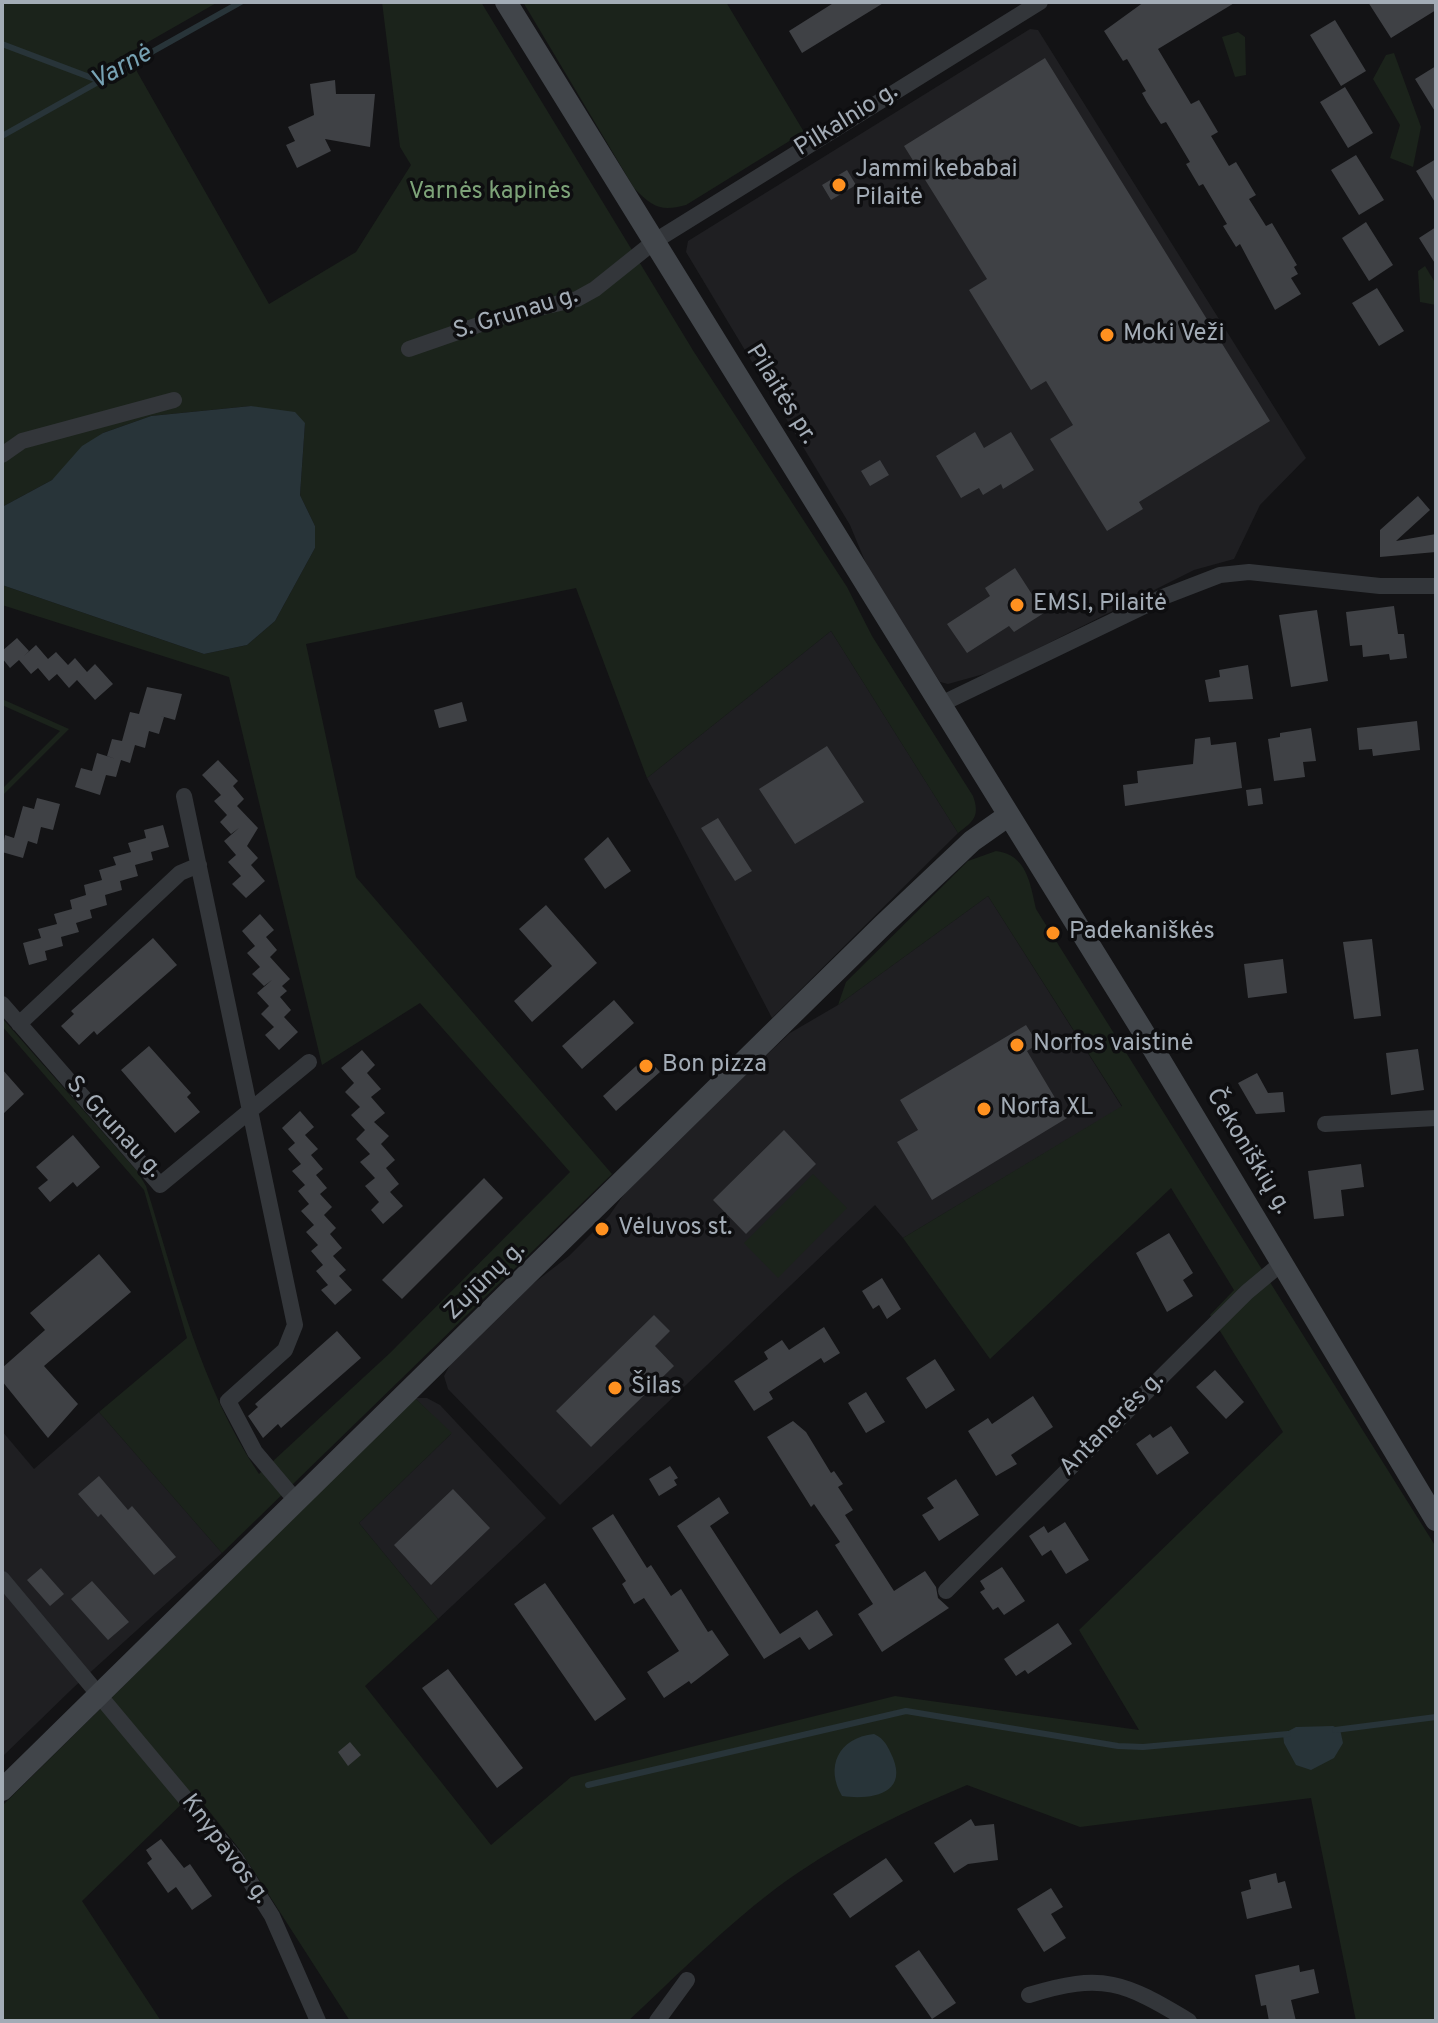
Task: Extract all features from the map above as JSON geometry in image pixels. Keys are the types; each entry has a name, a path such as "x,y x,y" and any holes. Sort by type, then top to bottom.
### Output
{"main road":[{"name":"Pilaitės pr.","path":"506,2 1009,815"},
{"name":"Čekoniškių g.","path":"1009,815 1283,1262 1436,1520"},
{"name":"Zujūnų g.","path":"2,1790 298,1503 883,925 972,841 1009,815"}],"street":[{"name":"Pilkalnio g.","path":"655,241 1040,2"},
{"name":"S. Grunau g.","path":"409,349 504,316 577,299 595,289 655,241"},
{"path":"2,455 22,441 174,400"},
{"path":"941,704 1163,597 1220,575 1249,572 1380,586 1436,586"},
{"path":"184,796 295,1325 285,1350 228,1401 255,1452 298,1503"},
{"path":"19,1024 180,873 199,865"},
{"name":"S. Grunau g.","path":"2,1004 160,1185 309,1062"},
{"path":"1325,1124 1436,1118"},
{"name":"Antanerės g.","path":"946,1591 1247,1292 1283,1262"},
{"name":"Knypavos g.","path":"2,1579 236,1859 272,1916 318,2021"},
{"path":"657,2021 687,1980"},
{"path":"1029,1995 1091,1981 1122,1986 1189,2021"}],"shaded area":[{"path":"1030,29 1038,30 1306,458 1260,505 1234,559 1194,570 991,672 948,684 940,682 872,578 850,525 686,252 688,241"},
{"path":"251,406 295,412 305,423 300,495 315,526 315,548 275,621 247,645 204,654 2,585 2,507 52,480 82,446 103,433 151,416"},
{"path":"831,631 958,833 772,1018 647,778"},
{"path":"988,896 1122,1107 903,1238 875,1205 560,1505 448,1389 444,1376 452,1361 521,1293 569,1256 609,1216 636,1177 790,1033 838,1005"},
{"path":"415,1398 427,1398 440,1405 546,1518 438,1619 359,1523 451,1434"},
{"path":"99,1412 222,1553 2,1757 2,1431 34,1469"},
{"path":"1333,1726 1340,1729 1343,1743 1334,1758 1311,1770 1296,1765 1284,1743 1283,1734 1296,1727"},
{"path":"874,1734 884,1741 891,1754 896,1770 895,1780 891,1787 874,1795 842,1796 835,1775 838,1756 851,1741"}],"green space":[{"name":"Varnės kapinės","path":"2,2 218,2 127,54 269,304 356,252 411,165 400,147 382,2 481,2 694,352 847,587 872,636 973,796 976,809 972,821 958,833 831,631 647,778 576,588 306,644 356,877 612,1174 222,1553 99,1412 187,1338 144,1190 2,1026 2,1018 137,1171 146,1186 205,1370 238,1440 259,1474 390,1353 570,1172 420,1003 322,1065 229,677 2,605 2,585 204,654 247,645 275,621 315,548 315,526 300,495 305,423 251,406 151,416 103,433 52,480 2,507"},
{"path":"523,2 726,2 804,132 686,205 670,208 657,206 634,188"},
{"path":"1238,32 1245,37 1246,75 1235,77 1222,37"},
{"path":"1394,53 1421,127 1413,167 1390,158 1400,125 1373,79 1386,55"},
{"path":"1425,266 1436,284 1436,305 1420,302 1418,271"},
{"path":"2,699 69,729 2,796 2,789 60,731 2,705"},
{"path":"996,851 1021,864 1029,880 1036,909 1436,1547 1436,2021 1356,2021 1311,1798 1080,1827 967,1785 881,1824 776,1888 732,1924 628,2021 350,2021 240,1850 194,1792 82,1901 161,2021 2,2021 2,1806 415,1398 452,1433 359,1523 438,1619 365,1686 491,1845 571,1777 895,1696 1139,1730 1079,1630 1283,1432 1210,1315 1234,1290 1171,1188 990,1359 903,1238 1122,1106 988,896 838,1005 846,982 968,861"},
{"path":"813,1174 847,1208 778,1278 744,1243"}],"building":[{"path":"835,2 885,2 802,53 789,31"},
{"path":"1144,2 1236,2 1158,49 1191,104 1199,100 1218,132 1211,136 1229,166 1236,162 1256,195 1249,199 1266,226 1272,223 1297,265 1294,267 1298,274 1291,278 1301,294 1275,310 1240,244 1236,247 1223,226 1227,224 1203,184 1199,186 1186,164 1190,162 1166,122 1161,124 1142,93 1146,91 1127,59 1123,61 1104,31"},
{"path":"1368,2 1436,2 1436,10 1391,38"},
{"path":"1335,20 1366,71 1341,86 1310,35"},
{"name":"Moki Veži","path":"1045,58 1270,421 1139,502 1143,509 1107,531 1050,439 1073,425 1046,381 1031,390 969,290 987,279 904,146"},
{"path":"1436,66 1436,113 1415,79"},
{"path":"335,80 336,94 375,94 370,147 325,139 331,151 297,168 286,145 295,141 288,127 314,115 310,84"},
{"path":"1345,87 1373,133 1348,148 1320,102"},
{"path":"1356,155 1384,200 1359,215 1331,170"},
{"path":"1436,159 1436,204 1416,171"},
{"name":"Jammi kebabai Pilaitė","path":"847,170 856,185 831,200 822,185"},
{"path":"1366,222 1393,265 1369,281 1342,238"},
{"path":"1436,227 1436,265 1419,238"},
{"path":"1377,288 1404,331 1379,346 1352,303"},
{"path":"975,432 984,448 1011,432 1034,470 1003,489 1001,484 983,495 979,488 961,498 936,456"},
{"path":"880,460 889,475 870,486 861,471"},
{"path":"1418,496 1430,510 1396,541 1436,534 1436,552 1380,557 1380,530"},
{"path":"1015,568 1044,613 1014,632 1009,626 967,653 947,624 990,596 985,588"},
{"path":"1394,606 1398,634 1404,634 1407,658 1390,660 1389,654 1363,657 1362,645 1350,646 1346,612"},
{"path":"1317,610 1328,681 1291,687 1279,615"},
{"path":"17,638 29,651 24,656 36,645 48,659 56,652 68,665 75,658 87,672 95,664 113,684 95,700 77,680 69,688 57,674 49,681 38,668 31,674 19,660 10,668 2,658 2,651"},
{"path":"1248,665 1253,699 1209,702 1205,680 1220,677 1219,670"},
{"path":"147,687 182,694 175,720 157,715 164,717 159,734 149,731 145,748 135,745 130,763 121,760 116,777 106,775 100,795 75,787 81,768 92,771 97,753 116,759 107,756 112,739 122,741 130,712 139,714"},
{"path":"462,702 467,721 439,728 434,710"},
{"path":"1417,721 1420,750 1373,756 1372,749 1359,750 1357,728"},
{"path":"1311,728 1316,761 1303,762 1305,777 1274,781 1268,739 1280,737 1280,733"},
{"path":"1210,737 1211,745 1236,742 1242,788 1125,806 1123,785 1138,783 1137,771 1193,764 1195,739"},
{"path":"827,746 864,802 795,844 759,789"},
{"path":"218,760 238,781 233,786 244,799 237,806 258,828 247,846 258,858 251,865 265,881 246,898 232,884 241,876 228,862 236,855 224,841 239,828 231,834 220,822 227,815 214,801 221,795 202,775"},
{"path":"1261,788 1263,804 1248,806 1246,790"},
{"path":"37,798 60,804 53,830 41,827 37,844 28,841 23,858 2,852 5,835 14,838 23,806 34,809"},
{"path":"718,818 752,871 735,881 701,828"},
{"path":"163,825 169,847 151,852 153,860 135,865 138,876 120,881 122,890 105,895 107,905 90,910 92,918 76,923 79,932 61,937 63,946 45,951 47,960 29,965 23,943 41,938 38,929 57,924 54,914 72,909 70,900 86,895 84,885 102,880 99,870 116,865 113,857 131,852 128,843 146,838 144,830"},
{"path":"608,837 631,871 605,889 584,859"},
{"path":"546,905 597,963 532,1022 514,1001 552,966 519,929"},
{"path":"260,914 274,930 266,937 277,950 270,957 290,979 282,986 287,991 280,997 291,1010 284,1017 298,1032 279,1050 265,1035 274,1027 261,1014 269,1006 257,993 272,980 264,986 252,974 260,967 247,953 255,946 242,931"},
{"path":"153,938 177,965 97,1035 94,1031 79,1045 61,1026 74,1014 71,1011"},
{"path":"1372,939 1381,1016 1354,1019 1343,942"},
{"path":"1283,959 1287,993 1248,998 1244,964"},
{"path":"614,1000 634,1023 582,1069 562,1046"},
{"name":"Norfa XL","path":"1026,1025 1038,1044 1027,1051 1067,1118 932,1200 897,1142 918,1130 900,1100"},
{"path":"149,1046 191,1093 187,1097 200,1112 175,1133 121,1070"},
{"path":"1418,1049 1424,1090 1391,1095 1386,1053"},
{"path":"362,1050 375,1065 367,1073 381,1089 371,1097 385,1113 374,1122 389,1136 381,1144 395,1160 386,1168 399,1184 390,1192 403,1206 383,1224 371,1210 379,1202 365,1186 375,1178 360,1162 370,1154 356,1139 365,1130 351,1115 360,1107 345,1092 354,1083 341,1068"},
{"path":"646,1057 660,1072 616,1111 603,1096"},
{"path":"2,1069 24,1094 2,1115"},
{"path":"1257,1073 1268,1093 1283,1092 1285,1112 1256,1114 1238,1083"},
{"path":"300,1111 314,1127 305,1135 318,1149 311,1155 323,1169 316,1175 327,1188 320,1194 332,1207 324,1215 336,1228 330,1234 342,1248 333,1256 346,1270 339,1276 352,1290 335,1305 321,1290 328,1285 316,1271 323,1265 311,1251 318,1245 306,1232 314,1225 301,1211 309,1204 298,1191 305,1185 292,1171 301,1164 288,1149 295,1143 282,1128"},
{"path":"784,1130 816,1164 746,1234 713,1200"},
{"path":"73,1135 100,1167 77,1187 73,1182 50,1202 38,1188 48,1180 36,1167"},
{"path":"1361,1164 1364,1187 1341,1190 1344,1216 1314,1219 1308,1171"},
{"path":"484,1178 503,1198 402,1299 382,1280"},
{"path":"1169,1233 1193,1273 1183,1280 1193,1296 1167,1312 1136,1253"},
{"path":"99,1254 131,1292 44,1366 78,1404 48,1438 2,1381 2,1368 45,1330 30,1313"},
{"path":"882,1278 901,1309 887,1319 879,1305 873,1309 862,1291"},
{"name":"Šilas","path":"654,1315 670,1331 655,1346 674,1366 591,1447 556,1411"},
{"path":"824,1327 840,1353 824,1363 821,1358 769,1392 773,1399 754,1411 734,1381 768,1359 764,1352 782,1340 789,1350"},
{"path":"337,1331 361,1358 281,1428 278,1424 263,1438 248,1416 258,1407 255,1404"},
{"path":"935,1359 955,1390 926,1409 906,1378"},
{"path":"1215,1370 1244,1402 1226,1419 1196,1387"},
{"path":"866,1392 885,1422 866,1433 848,1403"},
{"path":"1033,1396 1053,1427 1011,1455 1017,1464 996,1476 968,1431 988,1418 992,1424"},
{"path":"793,1421 806,1432 831,1473 834,1471 843,1484 838,1487 853,1510 845,1515 894,1591 925,1571 936,1587 938,1598 949,1608 882,1652 858,1614 873,1604 835,1545 840,1542 814,1504 811,1507 767,1437"},
{"path":"1171,1426 1189,1453 1157,1475 1136,1444 1150,1434 1153,1438"},
{"path":"670,1466 678,1478 674,1480 677,1485 659,1496 649,1479"},
{"path":"99,1476 128,1510 132,1506 176,1557 154,1575 101,1514 98,1517 78,1494"},
{"path":"956,1479 979,1515 939,1541 922,1515 934,1508 927,1498"},
{"path":"453,1489 490,1528 431,1585 394,1545"},
{"path":"719,1497 729,1513 710,1526 780,1634 817,1610 833,1635 809,1650 800,1637 764,1659 677,1526"},
{"path":"613,1514 647,1568 651,1565 671,1596 681,1589 708,1632 712,1630 729,1655 691,1684 689,1681 664,1698 647,1672 679,1651 644,1598 634,1604 622,1584 626,1581 592,1528"},
{"path":"1065,1522 1089,1560 1066,1574 1051,1550 1042,1556 1029,1536 1044,1526 1048,1533"},
{"path":"1002,1567 1025,1601 1004,1615 998,1607 993,1610 980,1592 985,1589 980,1581"},
{"path":"41,1568 64,1594 50,1606 27,1580"},
{"path":"92,1581 129,1622 108,1640 71,1599"},
{"path":"545,1583 626,1699 595,1721 514,1604"},
{"path":"1058,1623 1072,1644 1028,1674 1025,1670 1016,1676 1004,1659"},
{"path":"448,1669 523,1768 497,1788 422,1688"},
{"path":"350,1742 361,1755 348,1766 338,1752"},
{"path":"971,1819 975,1826 994,1824 998,1860 968,1864 954,1873 934,1843"},
{"path":"161,1839 184,1868 190,1864 212,1896 192,1910 176,1887 168,1893 147,1863 152,1859 146,1850"},
{"path":"886,1858 903,1881 850,1918 833,1894"},
{"path":"1276,1873 1278,1883 1285,1881 1292,1908 1247,1919 1241,1892 1251,1889 1249,1880"},
{"path":"1051,1888 1063,1907 1051,1914 1066,1938 1044,1952 1017,1909"},
{"path":"919,1950 956,2003 932,2019 895,1966"},
{"path":"1299,1965 1300,1972 1314,1969 1319,1993 1291,2000 1296,2021 1269,2021 1266,2005 1261,2006 1255,1975"}],"waterway":[{"name":"Varnė","path":"2,136 241,2"},
{"path":"2,44 100,81"},
{"path":"588,1785 906,1711 1118,1746 1143,1747 1288,1734"},
{"path":"1335,1730 1436,1717"}],"place":[{"name":"Jammi kebabai Pilaitė","path":"839,185"},
{"name":"Moki Veži","path":"1107,335"},
{"name":"EMSI, Pilaitė","path":"1017,605"},
{"name":"Padekaniškės","path":"1053,933"},
{"name":"Norfos vaistinė","path":"1017,1045"},
{"name":"Bon pizza","path":"646,1066"},
{"name":"Norfa XL","path":"984,1109"},
{"name":"Vėluvos st.","path":"602,1229"},
{"name":"Šilas","path":"615,1388"}]}
